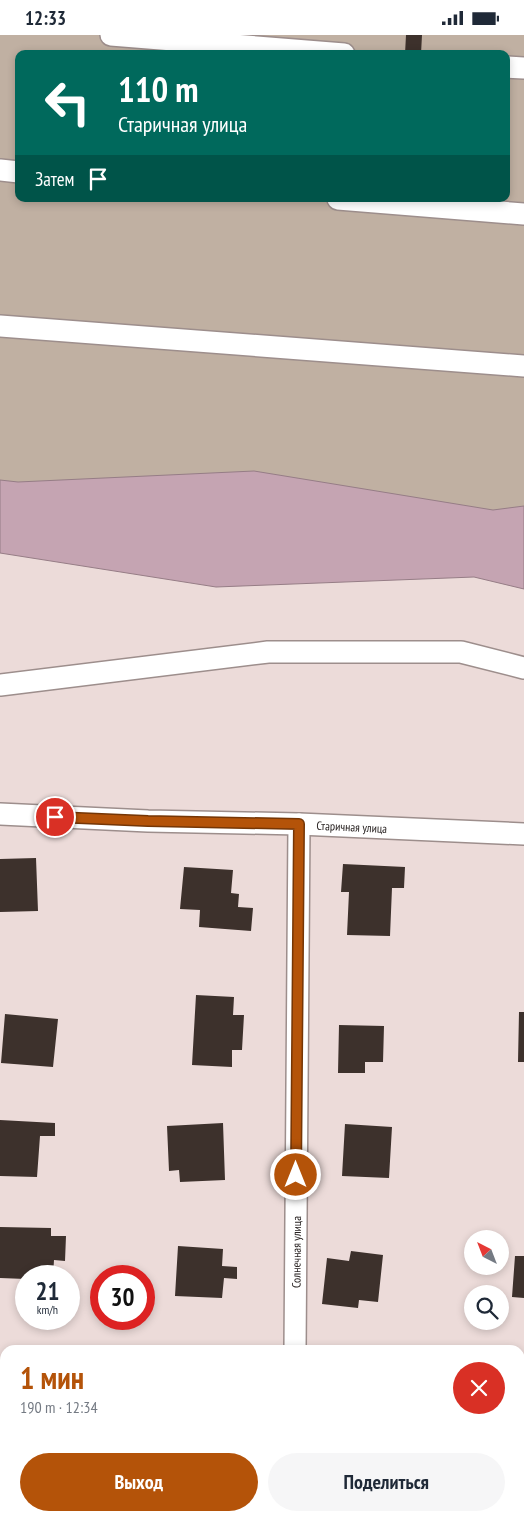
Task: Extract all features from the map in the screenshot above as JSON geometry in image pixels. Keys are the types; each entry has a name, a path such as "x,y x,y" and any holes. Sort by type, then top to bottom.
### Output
{"street":[{"path":"111,35 295,50"},
{"path":"510,67 524,68"},
{"path":"0,170 15,172"},
{"path":"375,202 524,214"},
{"path":"0,326 524,366"},
{"path":"0,685 268,652 461,652 524,668"},
{"name":"Старичная улица","path":"0,814 524,834"},
{"name":"Солнечная улица","path":"295,1345 299,824"}],"shaded area":[{"path":"0,35 524,35 524,515 0,492"},
{"path":"254,471 493,510 524,506 524,589 474,577 216,587 0,553 0,480 18,482"}],"building":[{"path":"406,35 422,35 421,50 405,50"},
{"path":"36,858 38,911 0,912 0,859"},
{"path":"343,864 405,867 404,888 392,888 390,936 347,935 349,892 341,892"},
{"path":"184,867 233,870 231,893 239,894 238,907 253,908 251,931 199,927 200,910 180,909"},
{"path":"196,995 234,997 233,1015 244,1015 242,1050 232,1050 232,1067 192,1065"},
{"path":"519,1012 524,1012 524,1062 518,1062"},
{"path":"5,1014 58,1019 53,1067 1,1063"},
{"path":"339,1025 384,1026 383,1062 365,1062 365,1073 338,1073"},
{"path":"0,1120 55,1123 55,1136 40,1136 37,1177 0,1176"},
{"path":"223,1123 225,1180 180,1182 179,1170 169,1171 167,1126"},
{"path":"345,1124 392,1127 389,1178 342,1176"},
{"path":"0,1227 51,1228 51,1236 66,1236 65,1261 54,1260 54,1265 15,1265 15,1279 0,1278"},
{"path":"178,1246 223,1249 222,1266 237,1267 237,1279 224,1278 222,1298 175,1296"},
{"path":"351,1251 383,1255 378,1302 359,1300 358,1308 322,1304 327,1258 349,1261"},
{"path":"515,1256 524,1256 524,1298 512,1297"}],"route":[{"path":"55,817 299,824 296,1175"}]}
